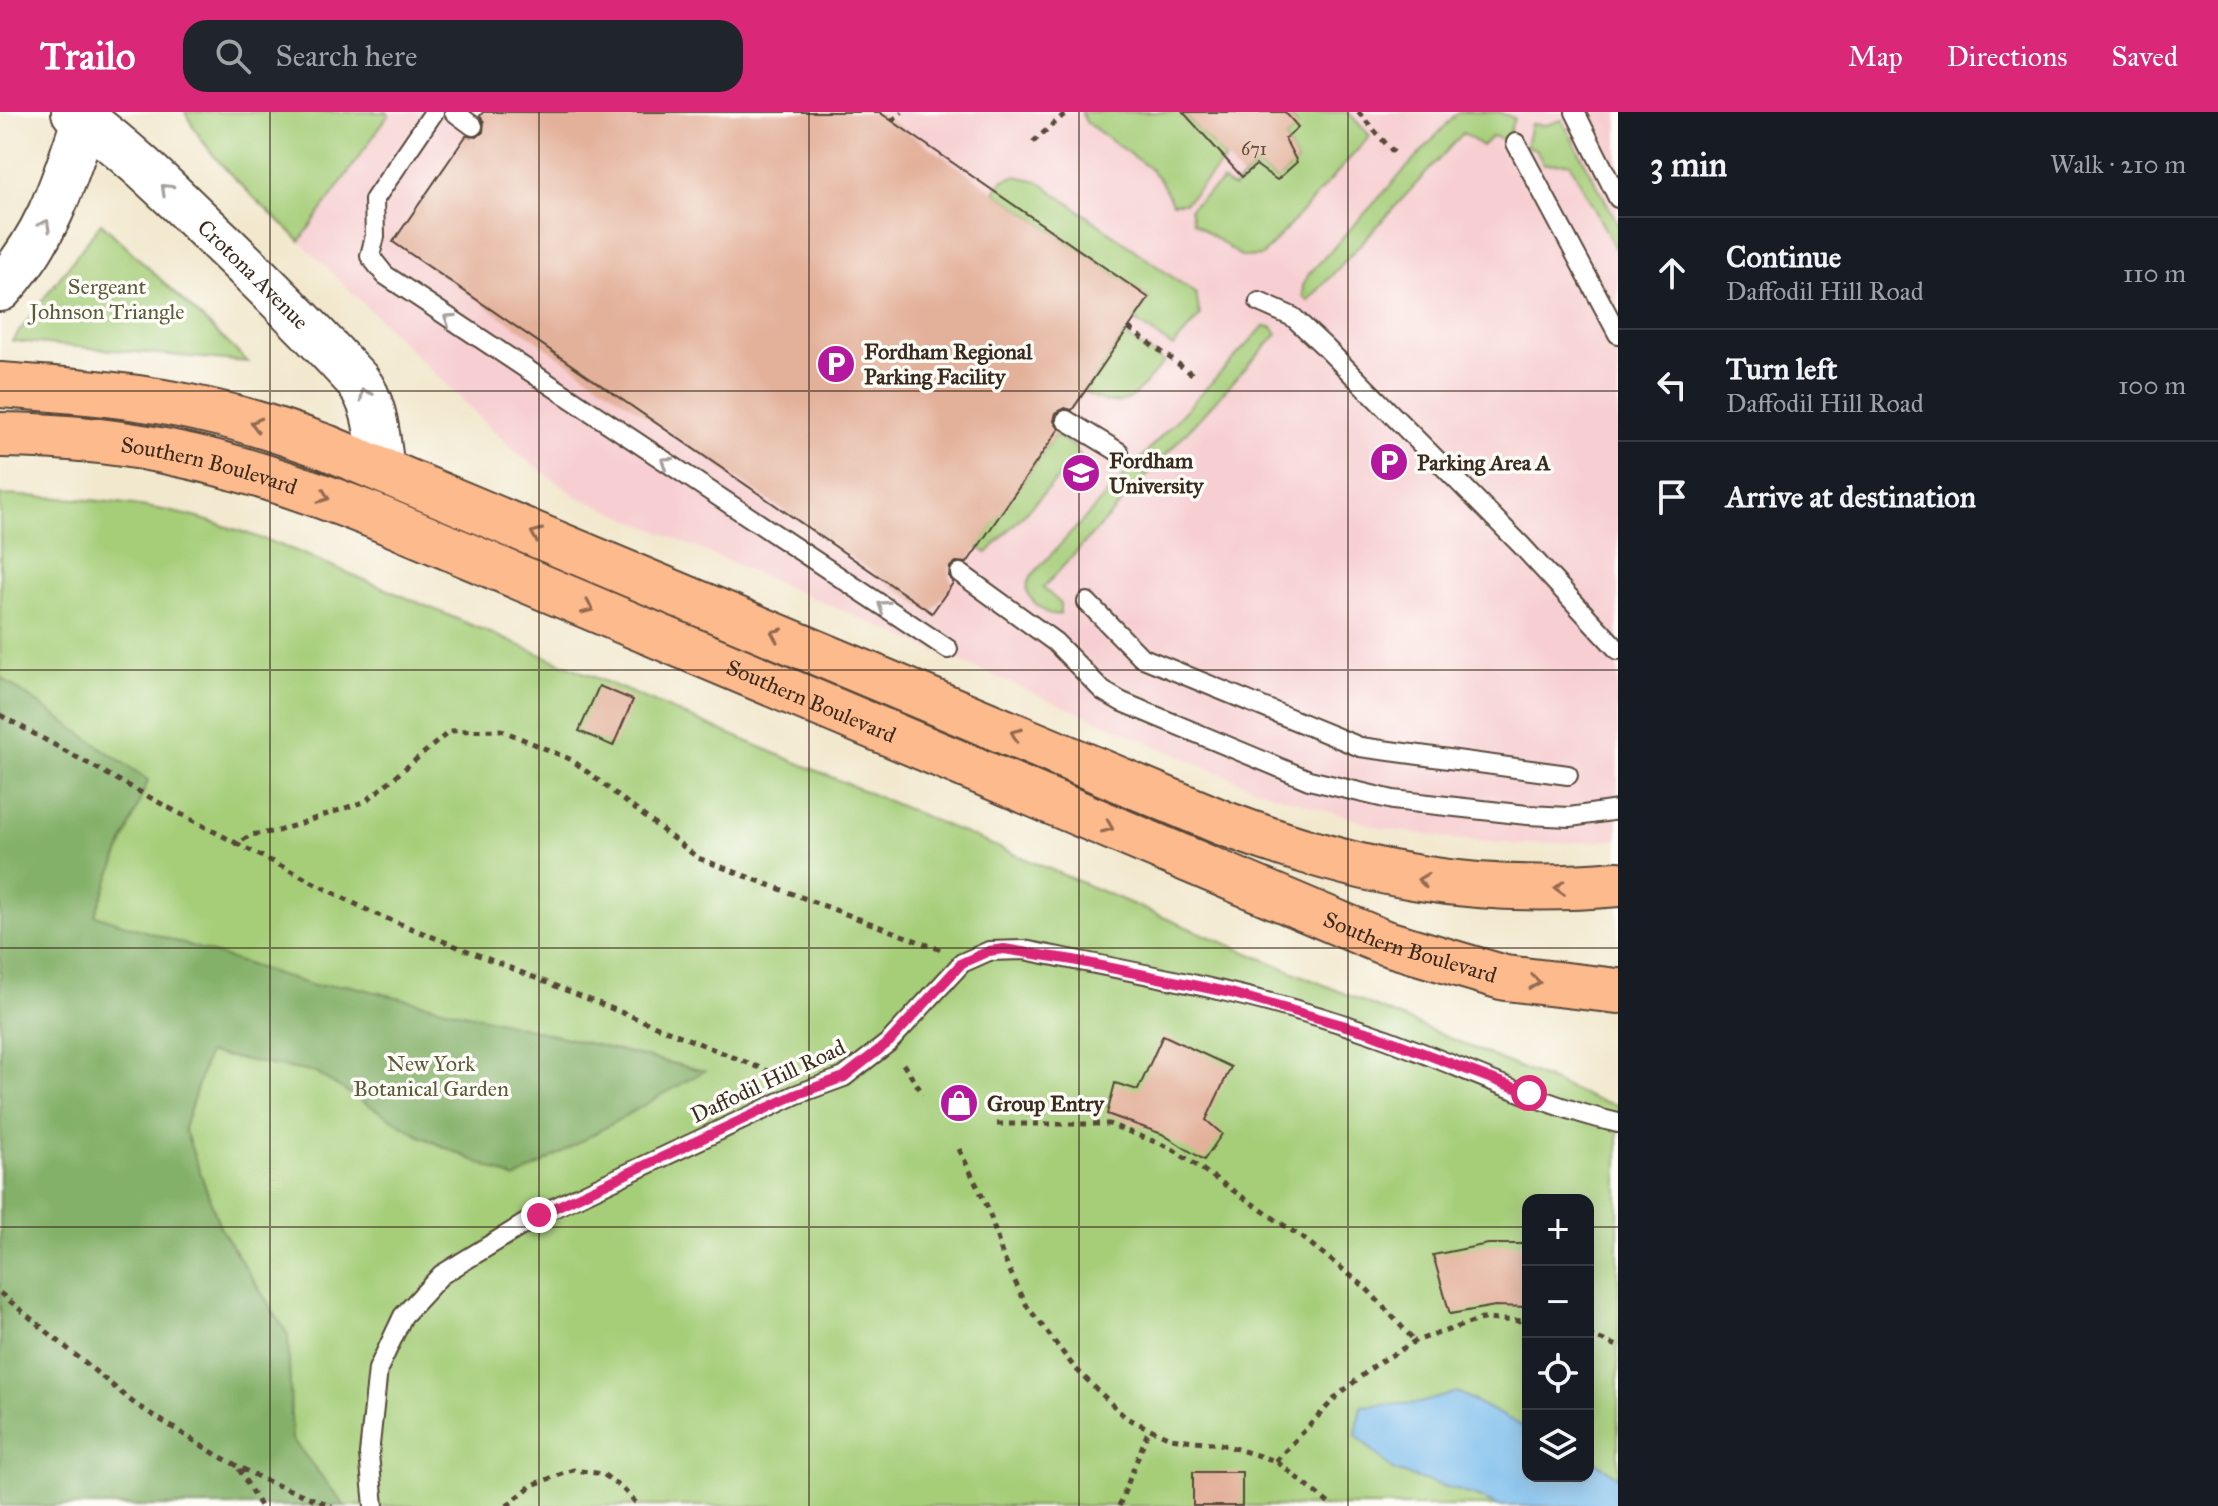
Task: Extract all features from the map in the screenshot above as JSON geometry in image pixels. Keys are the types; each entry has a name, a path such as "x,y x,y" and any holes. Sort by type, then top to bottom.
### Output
{"main road":[{"path":"0,385 145,399 266,426 382,469 1223,823 1317,856 1406,877 1463,885 1558,888 1618,884"},
{"name":"Southern Boulevard","path":"0,435 95,439 160,449 209,459 289,483 374,516 1383,942 1505,978 1618,991"}],"street":[{"path":"0,289 31,249 55,207 82,115"},
{"name":"Crotona Avenue","path":"82,115 152,175 357,380 374,413 382,469"}],"lane":[{"path":"434,112 374,200 375,236 370,256 385,275 948,649"},
{"path":"454,112 473,126"},
{"path":"1575,112 1618,198"},
{"path":"1516,143 1618,334"},
{"path":"1259,302 1293,317 1325,347 1521,545 1618,650"},
{"path":"1066,420 1119,452"},
{"path":"960,573 1055,642 1103,691 1122,702 1309,780 1393,800 1478,811 1570,817 1618,810"},
{"path":"1087,602 1141,657 1360,747 1568,775"},
{"name":"Daffodil Hill Road","path":"374,1506 369,1454 378,1369 403,1316 441,1275 539,1215 795,1095 844,1077 889,1042 962,963 989,951 1024,950 1231,993 1370,1033 1543,1099 1618,1123"}],"path":[{"path":"892,121 902,112"},
{"path":"1033,142 1067,112"},
{"path":"1358,112 1396,155"},
{"path":"1129,328 1192,374"},
{"path":"0,715 83,763 373,913 771,1071 784,1079 795,1095"},
{"path":"238,844 250,835 278,831 366,801 450,731 501,730 572,760 698,858 922,941 962,963"},
{"path":"889,1042 923,1094"},
{"path":"997,1124 1109,1124 1171,1148 1307,1241 1365,1287 1415,1341"},
{"path":"959,1149 988,1208 1003,1257 1027,1306 1074,1367 1126,1418 1170,1438 1220,1444 1276,1461 1332,1506"},
{"path":"0,1293 135,1404 264,1480 332,1506"},
{"path":"1276,1461 1337,1396 1374,1366 1415,1341 1482,1319 1522,1321"},
{"path":"1594,1337 1618,1346"},
{"path":"1119,1506 1149,1429"},
{"path":"238,1466 260,1506"},
{"path":"507,1506 532,1485 573,1470 603,1474 639,1506"}],"shaded area":[{"name":"Fordham University","path":"185,112 1618,112 1618,840 1522,845 1453,839 1382,828 1254,788 576,496 513,450 342,283 215,157"}],"green space":[{"path":"185,112 389,114 300,241 222,165 195,131"},
{"path":"1081,112 1183,112 1226,159 1185,203 1172,203 1161,181 1149,168 1086,122"},
{"path":"1285,112 1348,112 1370,136 1262,256 1242,257 1193,222 1190,208 1223,181 1233,188 1256,165 1277,180 1297,162 1285,139 1298,126"},
{"path":"1458,112 1499,112 1514,118 1507,140 1492,136 1482,146 1463,133 1308,301 1303,296 1303,285 1308,275"},
{"path":"1562,120 1618,224 1618,254 1570,163 1543,164 1536,149 1526,146 1531,124 1546,125"},
{"path":"1015,176 1038,181 1196,294 1200,316 1173,347 1134,320 1149,298 995,192 1003,180"},
{"name":"Sergeant Johnson Triangle","path":"101,223 248,362 12,341"},
{"path":"1264,326 1272,327 1277,334 1043,588 1060,603 1060,614 1050,615 1030,598 1027,588 1032,575"},
{"path":"1124,335 1164,362 1138,392 1121,402 1099,399 1084,392"},
{"path":"1055,435 1074,447 1080,455 987,553 977,547"},
{"name":"New York Botanical Garden","path":"0,495 143,506 217,523 296,551 1594,1099 1618,1105 1618,1506 0,1506"},
{"path":"0,677 148,780 95,915 314,986 347,985 704,1071 515,1179 420,1136 316,1073 208,1053 184,1128 220,1227 288,1335 292,1439 345,1506 0,1506"}],"water":[{"path":"1457,1392 1522,1426 1522,1482 1594,1482 1594,1461 1618,1477 1618,1506 1498,1506 1476,1496 1394,1471 1356,1435 1361,1406 1420,1403"}],"building":[{"name":"Fordham Regional Parking Facility","path":"483,112 879,112 1149,298 1072,410 1065,408 1056,413 1054,421 1059,429 967,563 956,562 950,567 949,577 953,583 932,613 393,242 466,136 477,137 483,132 484,122 480,116"},
{"path":"1183,112 1285,112 1298,127 1285,139 1297,162 1277,180 1256,165 1242,177"},
{"path":"599,686 633,700 613,746 579,731"},
{"path":"1163,1035 1231,1067 1206,1120 1222,1134 1204,1160 1162,1134 1107,1114 1115,1083 1138,1090"},
{"path":"1488,1244 1522,1244 1522,1307 1495,1306 1450,1314 1433,1255"},
{"path":"1193,1472 1242,1472 1242,1506 1193,1506"}],"place":[{"name":"Fordham Regional Parking Facility","path":"836,364"},
{"name":"Parking Area A","path":"1389,462"},
{"name":"Fordham University","path":"1081,473"},
{"name":"Group Entry","path":"959,1103"}],"route":[{"path":"539,1215 795,1095 844,1077 889,1042 928,996 962,963 973,956 1004,949 1024,950 1231,993 1370,1033 1529,1093"}]}
